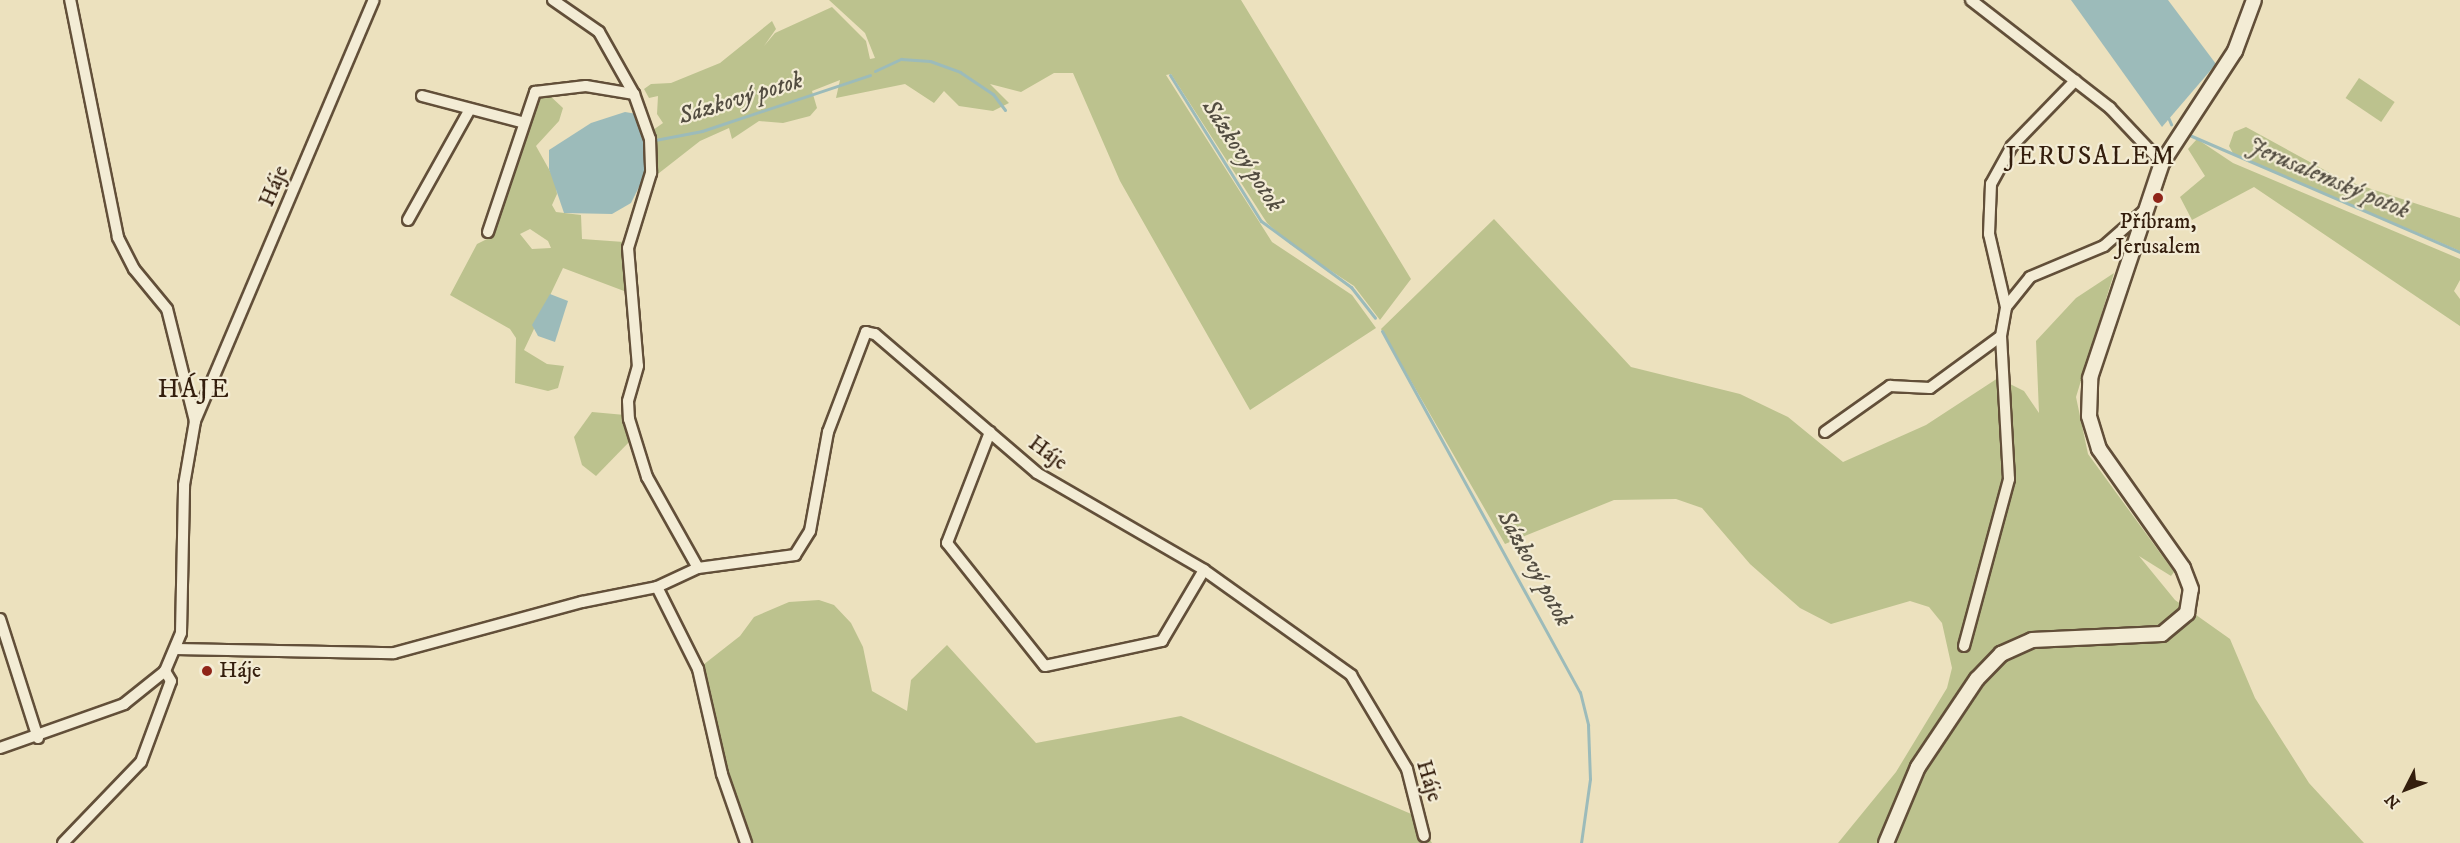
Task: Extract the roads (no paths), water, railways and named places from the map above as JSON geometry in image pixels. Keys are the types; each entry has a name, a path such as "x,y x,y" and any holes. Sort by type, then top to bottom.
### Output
{"street":[{"name":"Háje","path":"70,0 118,237 134,269 167,309 195,421"},
{"name":"Háje","path":"0,748 38,738 116,708 165,671 176,649 185,587 184,485 195,421 374,0"},
{"path":"553,0 599,32 634,94 653,162 628,248 638,366 627,401 629,419 647,477 698,568"},
{"path":"1971,0 2110,108 2162,164"},
{"path":"1887,843 1918,767 1977,679 2001,654 2042,639 2162,634 2187,614 2189,579 2106,464 2089,416 2095,359 2162,164 2235,51 2254,0"},
{"path":"1964,646 2009,479 2001,336 2006,308 1989,234 1991,184 2012,146 2075,81"},
{"path":"488,232 521,122 535,92 586,86 634,94"},
{"path":"422,96 521,122"},
{"path":"408,220 470,109"},
{"path":"2006,308 2039,270 2104,246 2146,209"},
{"name":"Háje","path":"176,649 394,653 582,602 657,587 698,568 785,559 801,550 810,531 828,432 866,332 1037,473 1204,570 1351,675 1396,744 1424,836"},
{"path":"1825,432 1890,386 1930,388 2001,336"},
{"path":"990,432 947,543 1045,666 1162,641 1204,570"},
{"path":"657,587 700,677 722,774 747,843"},
{"path":"0,619 38,738"},
{"path":"63,843 141,762 171,681 165,671"}],"water":[{"path":"2071,0 2168,0 2216,64 2162,127"},
{"path":"625,112 637,114 648,142 645,175 631,203 612,214 564,213 549,169 549,150 591,123"},
{"path":"550,294 568,301 555,342 538,336 532,325"}],"waterway":[{"name":"Sázkový potok","path":"875,71 901,59 930,61 960,72 993,94 1005,110"},
{"name":"Sázkový potok","path":"655,140 702,131 870,75"},
{"name":"Sázkový potok","path":"1170,75 1261,221 1351,287 1375,318"},
{"name":"Jerusalemský potok","path":"2168,117 2171,124"},
{"name":"Jerusalemský potok","path":"2187,134 2460,252"},
{"name":"Sázkový potok","path":"1382,331 1580,692 1588,725 1590,779 1581,843"}],"place":[{"name":"Příbram, Jerusalem","path":"2158,198"},
{"name":"Háje","path":"207,671"}],"district":[{"name":"JERUSALEM","path":"2091,157"},
{"name":"HÁJE","path":"194,390"}]}
